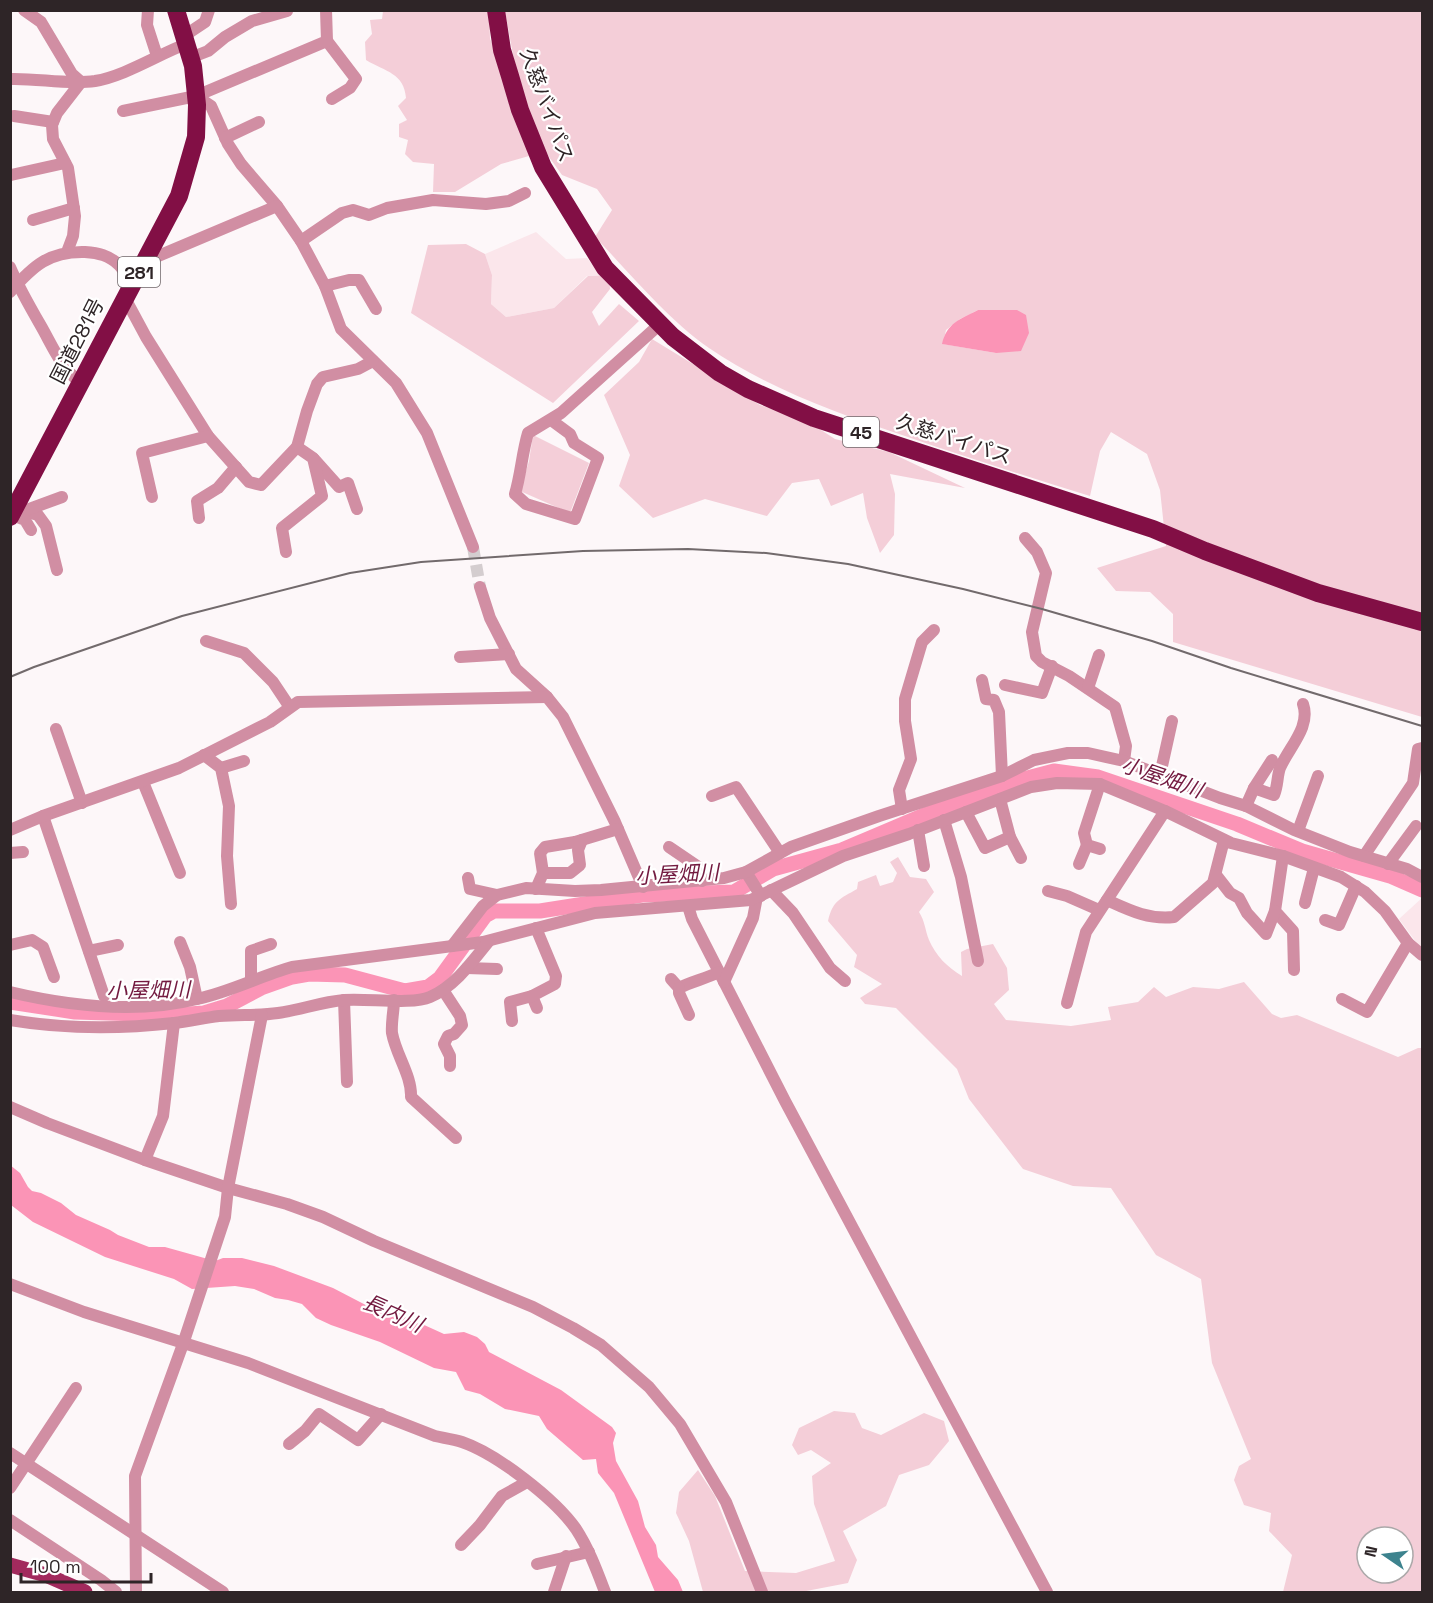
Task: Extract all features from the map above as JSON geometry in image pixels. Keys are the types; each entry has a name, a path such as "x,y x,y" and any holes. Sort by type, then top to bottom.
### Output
{"highway":[{"name":"国道281号","path":"15,514 179,196 196,137 196,96 187,46 176,10"},
{"name":"久慈バイパス","path":"496,10 502,50 530,138 543,167 605,268 659,325 720,373 748,390 814,418 1153,529 1318,593 1422,622"}],"main road":[{"path":"10,1565 46,1575 85,1593"}],"street":[{"path":"24,10 41,22 72,74 81,82"},
{"path":"148,10 147,25 157,56"},
{"path":"187,46 205,22 208,10"},
{"path":"327,10 327,41 356,79 350,88 332,99"},
{"path":"10,79 95,81 187,46 208,51 225,37 252,21 287,11"},
{"path":"123,111 196,96 327,41"},
{"path":"67,252 73,236 74,208 68,168 53,139 53,122 57,113 81,82"},
{"path":"196,96 211,106 225,138 241,164 277,206 301,241 325,286 341,328 396,383 427,433 473,547"},
{"path":"14,116 53,122"},
{"path":"225,138 259,122"},
{"path":"11,175 65,163"},
{"path":"301,241 342,213 353,210 369,215 387,208 433,200 486,204 509,201 525,193"},
{"path":"144,262 277,206"},
{"path":"33,220 74,208"},
{"path":"14,288 42,262 67,252 97,253 107,256 119,265 146,337 208,436 249,482 261,485 297,447 317,384 323,377 358,369 373,361"},
{"path":"10,267 14,288 57,357 72,376 81,383"},
{"path":"325,286 359,280 376,309"},
{"path":"551,420 570,434 574,443 598,458 575,519 526,504 515,494 521,475 523,449 528,433 551,420 659,325"},
{"path":"152,497 142,453 208,436"},
{"path":"297,447 313,458 339,487 348,483 357,509"},
{"path":"286,552 282,528 322,496 313,458"},
{"path":"199,518 197,501 218,488 236,467"},
{"path":"15,514 62,497"},
{"path":"15,514 25,520 31,530"},
{"path":"15,514 38,515 45,526 57,570"},
{"path":"1024,538 1037,552 1046,573 1032,632 1036,656 1115,707 1125,746 1124,761"},
{"path":"480,587 490,618 516,669 547,697 563,717 618,829 643,887"},
{"path":"902,809 899,790 911,759 904,699 922,642 934,630"},
{"path":"206,641 244,653 273,682 289,706"},
{"path":"460,657 509,654"},
{"path":"1088,688 1099,655"},
{"path":"1005,685 1042,693 1052,666"},
{"path":"982,680 983,694 986,699 994,700 999,712 1002,776"},
{"path":"10,830 179,768 270,722 297,702 547,697"},
{"path":"1254,788 1274,795 1278,787 1279,770 1302,730 1306,713 1303,704"},
{"path":"1160,775 1172,721"},
{"path":"56,729 82,803"},
{"path":"1364,856 1413,783 1418,749 1422,748"},
{"path":"455,946 483,906 497,895 526,888 575,891 643,887 748,875 791,847 1002,776 1034,760 1068,753 1088,753 1124,761 1246,806 1298,831 1422,877"},
{"path":"204,755 220,768 229,806 227,856 231,904"},
{"path":"1246,806 1254,788 1272,760"},
{"path":"220,768 244,761"},
{"path":"1298,831 1318,776"},
{"path":"143,782 180,873"},
{"path":"10,992 114,1008 171,1004 228,991 292,967 486,941 595,913 751,900 761,893 843,856 1031,787 1057,783 1100,784 1165,811 1224,840 1283,856 1341,877 1356,886 1385,911 1408,943 1422,956"},
{"path":"1079,864 1088,845 1084,833 1100,784"},
{"path":"712,796 736,787 780,853"},
{"path":"1000,799 1010,837 1021,858"},
{"path":"1067,1003 1086,932 1165,811"},
{"path":"966,812 985,848 1010,837"},
{"path":"43,816 104,996"},
{"path":"944,820 961,877 978,961"},
{"path":"1388,864 1416,826"},
{"path":"536,889 543,873 540,853 545,847 582,840 618,829"},
{"path":"918,830 924,866"},
{"path":"543,873 570,873 580,865 578,850 582,840"},
{"path":"1048,891 1151,918 1174,917 1213,883 1224,840"},
{"path":"1088,845 1100,849"},
{"path":"669,847 696,866 702,881"},
{"path":"1216,875 1230,893 1239,898 1247,913 1266,934 1275,911 1283,856"},
{"path":"1305,903 1314,868"},
{"path":"748,875 761,893 793,914 830,968 845,981"},
{"path":"468,878 470,889 497,895"},
{"path":"1325,920 1339,925 1356,886"},
{"path":"722,977 753,918 761,893"},
{"path":"688,906 692,919 784,1101 1047,1593"},
{"path":"1275,911 1293,931 1294,970"},
{"path":"512,1021 510,1002 535,1002 555,984 556,976 536,928"},
{"path":"10,945 32,940 43,947 54,977"},
{"path":"10,1020 55,1026 174,1023 220,1016 279,1013 321,1002 414,1001 428,998 443,990 467,968 486,941"},
{"path":"180,942 190,967 197,999"},
{"path":"1342,999 1367,1012 1408,943"},
{"path":"251,981 251,951 271,944"},
{"path":"88,951 118,945"},
{"path":"467,968 497,969"},
{"path":"689,1015 675,984 722,977"},
{"path":"443,990 460,1016 462,1025 454,1034 448,1036 444,1044 450,1056 450,1066"},
{"path":"344,1000 347,1082"},
{"path":"394,1000 392,1032 400,1062 411,1088 411,1097 456,1138"},
{"path":"113,1025 114,1008"},
{"path":"136,1593 135,1476 185,1338 225,1217 228,1188 262,1015"},
{"path":"145,1160 163,1116 174,1023"},
{"path":"10,1107 145,1160 323,1217 532,1308 601,1345 649,1387 680,1424 726,1502 762,1593"},
{"path":"10,1284 84,1312 185,1338 435,1436 464,1443 504,1465 527,1482 575,1528 605,1593"},
{"path":"10,1488 76,1388"},
{"path":"289,1444 305,1431 319,1414 358,1440 381,1414"},
{"path":"10,1453 223,1593"},
{"path":"461,1545 502,1496 527,1482"},
{"path":"10,1520 101,1580 116,1593"},
{"path":"537,1564 588,1552"},
{"path":"554,1593 566,1556"}],"shaded area":[{"path":"383,11 489,11 490,39 502,63 529,156 501,164 455,192 433,192 434,164 413,162 405,154 408,140 399,137 399,124 407,120 398,106 406,98 402,83 393,74 366,60 365,42 372,34 370,20 382,19"},
{"path":"505,11 1422,11 1422,717 1173,642 1173,614 1150,592 1116,591 1097,568 1166,546 1160,490 1147,454 1111,432 1100,451 1090,496 831,410 756,376 709,348 664,310 595,237 612,210 597,189 562,175 544,150 518,82","holes":["978,310 995,311 996,353 943,344 946,330 960,319"]},
{"path":"536,232 566,259 587,258 600,275 587,276 554,308 506,317 491,304 492,275 485,254"},
{"path":"466,244 485,254 492,275 491,304 506,317 554,308 588,276 609,275 610,289 592,312 599,326 619,304 639,321 553,403 411,313 428,245"},
{"path":"652,339 760,405 804,419 835,439 889,452 965,488 890,474 895,494 894,535 880,553 867,518 863,493 831,506 819,479 792,483 767,516 705,499 653,518 619,486 630,455 604,395 639,362"},
{"path":"533,435 589,463 570,513 520,491 529,461"},
{"path":"898,857 910,877 926,879 934,892 919,912 932,946 942,961 951,969 962,976 961,952 993,944 1007,968 1009,990 994,1004 1006,1020 1071,1026 1111,1020 1108,1007 1138,1002 1154,987 1166,997 1193,987 1219,989 1244,982 1272,1014 1281,1018 1297,1015 1398,1057 1422,1048 1422,1592 1283,1592 1292,1555 1269,1531 1271,1513 1244,1505 1234,1480 1239,1466 1251,1459 1212,1363 1201,1279 1156,1255 1111,1188 1073,1186 1023,1169 969,1099 957,1069 896,1008 865,1004 860,998 882,984 854,967 857,955 828,921 830,914 835,904 857,889 858,882 876,875 880,886 893,882 897,873 890,862"},
{"path":"1422,898 1422,950 1399,919"},
{"path":"834,1411 855,1413 862,1428 881,1435 924,1413 944,1421 949,1441 929,1465 899,1475 886,1506 843,1531 857,1560 848,1583 801,1592 703,1592 689,1541 676,1513 679,1492 698,1470 715,1496 745,1571 796,1573 835,1561 814,1504 812,1476 831,1463 811,1450 798,1455 792,1445 799,1428"}],"water":[{"path":"978,310 1017,310 1026,315 1029,333 1021,351 996,353 942,344 951,326"},
{"name":"長内川","path":"10,1165 20,1173 32,1191 61,1203 76,1215 118,1235 149,1247 165,1247 215,1261 223,1258 242,1258 274,1266 333,1288 383,1314 397,1312 414,1323 422,1324 444,1334 464,1332 477,1337 485,1344 489,1352 561,1390 612,1427 616,1433 613,1443 616,1461 638,1501 645,1527 656,1545 658,1557 678,1580 683,1592 655,1592 614,1493 598,1473 596,1459 583,1460 547,1429 539,1416 505,1409 480,1394 465,1390 456,1372 434,1368 380,1342 331,1325 316,1318 302,1304 275,1298 254,1289 235,1286 192,1289 174,1279 105,1257 33,1222 11,1205"}],"waterway":[{"name":"小屋畑川","path":"10,1002 75,1012 173,1015 204,1013 227,1006 261,988 292,977 309,974 345,975 405,991 428,987 440,978 485,916 494,911 540,911 642,895 734,892 773,869 842,850 1008,783 1054,771 1098,777 1237,824 1302,851 1390,876 1422,890"}],"tunnel":[{"path":"473,547 480,587"}],"railway":[{"path":"10,677 182,616 350,573 421,562 583,551 688,549 766,553 848,564 963,589 1152,641 1231,668 1422,726"}]}
